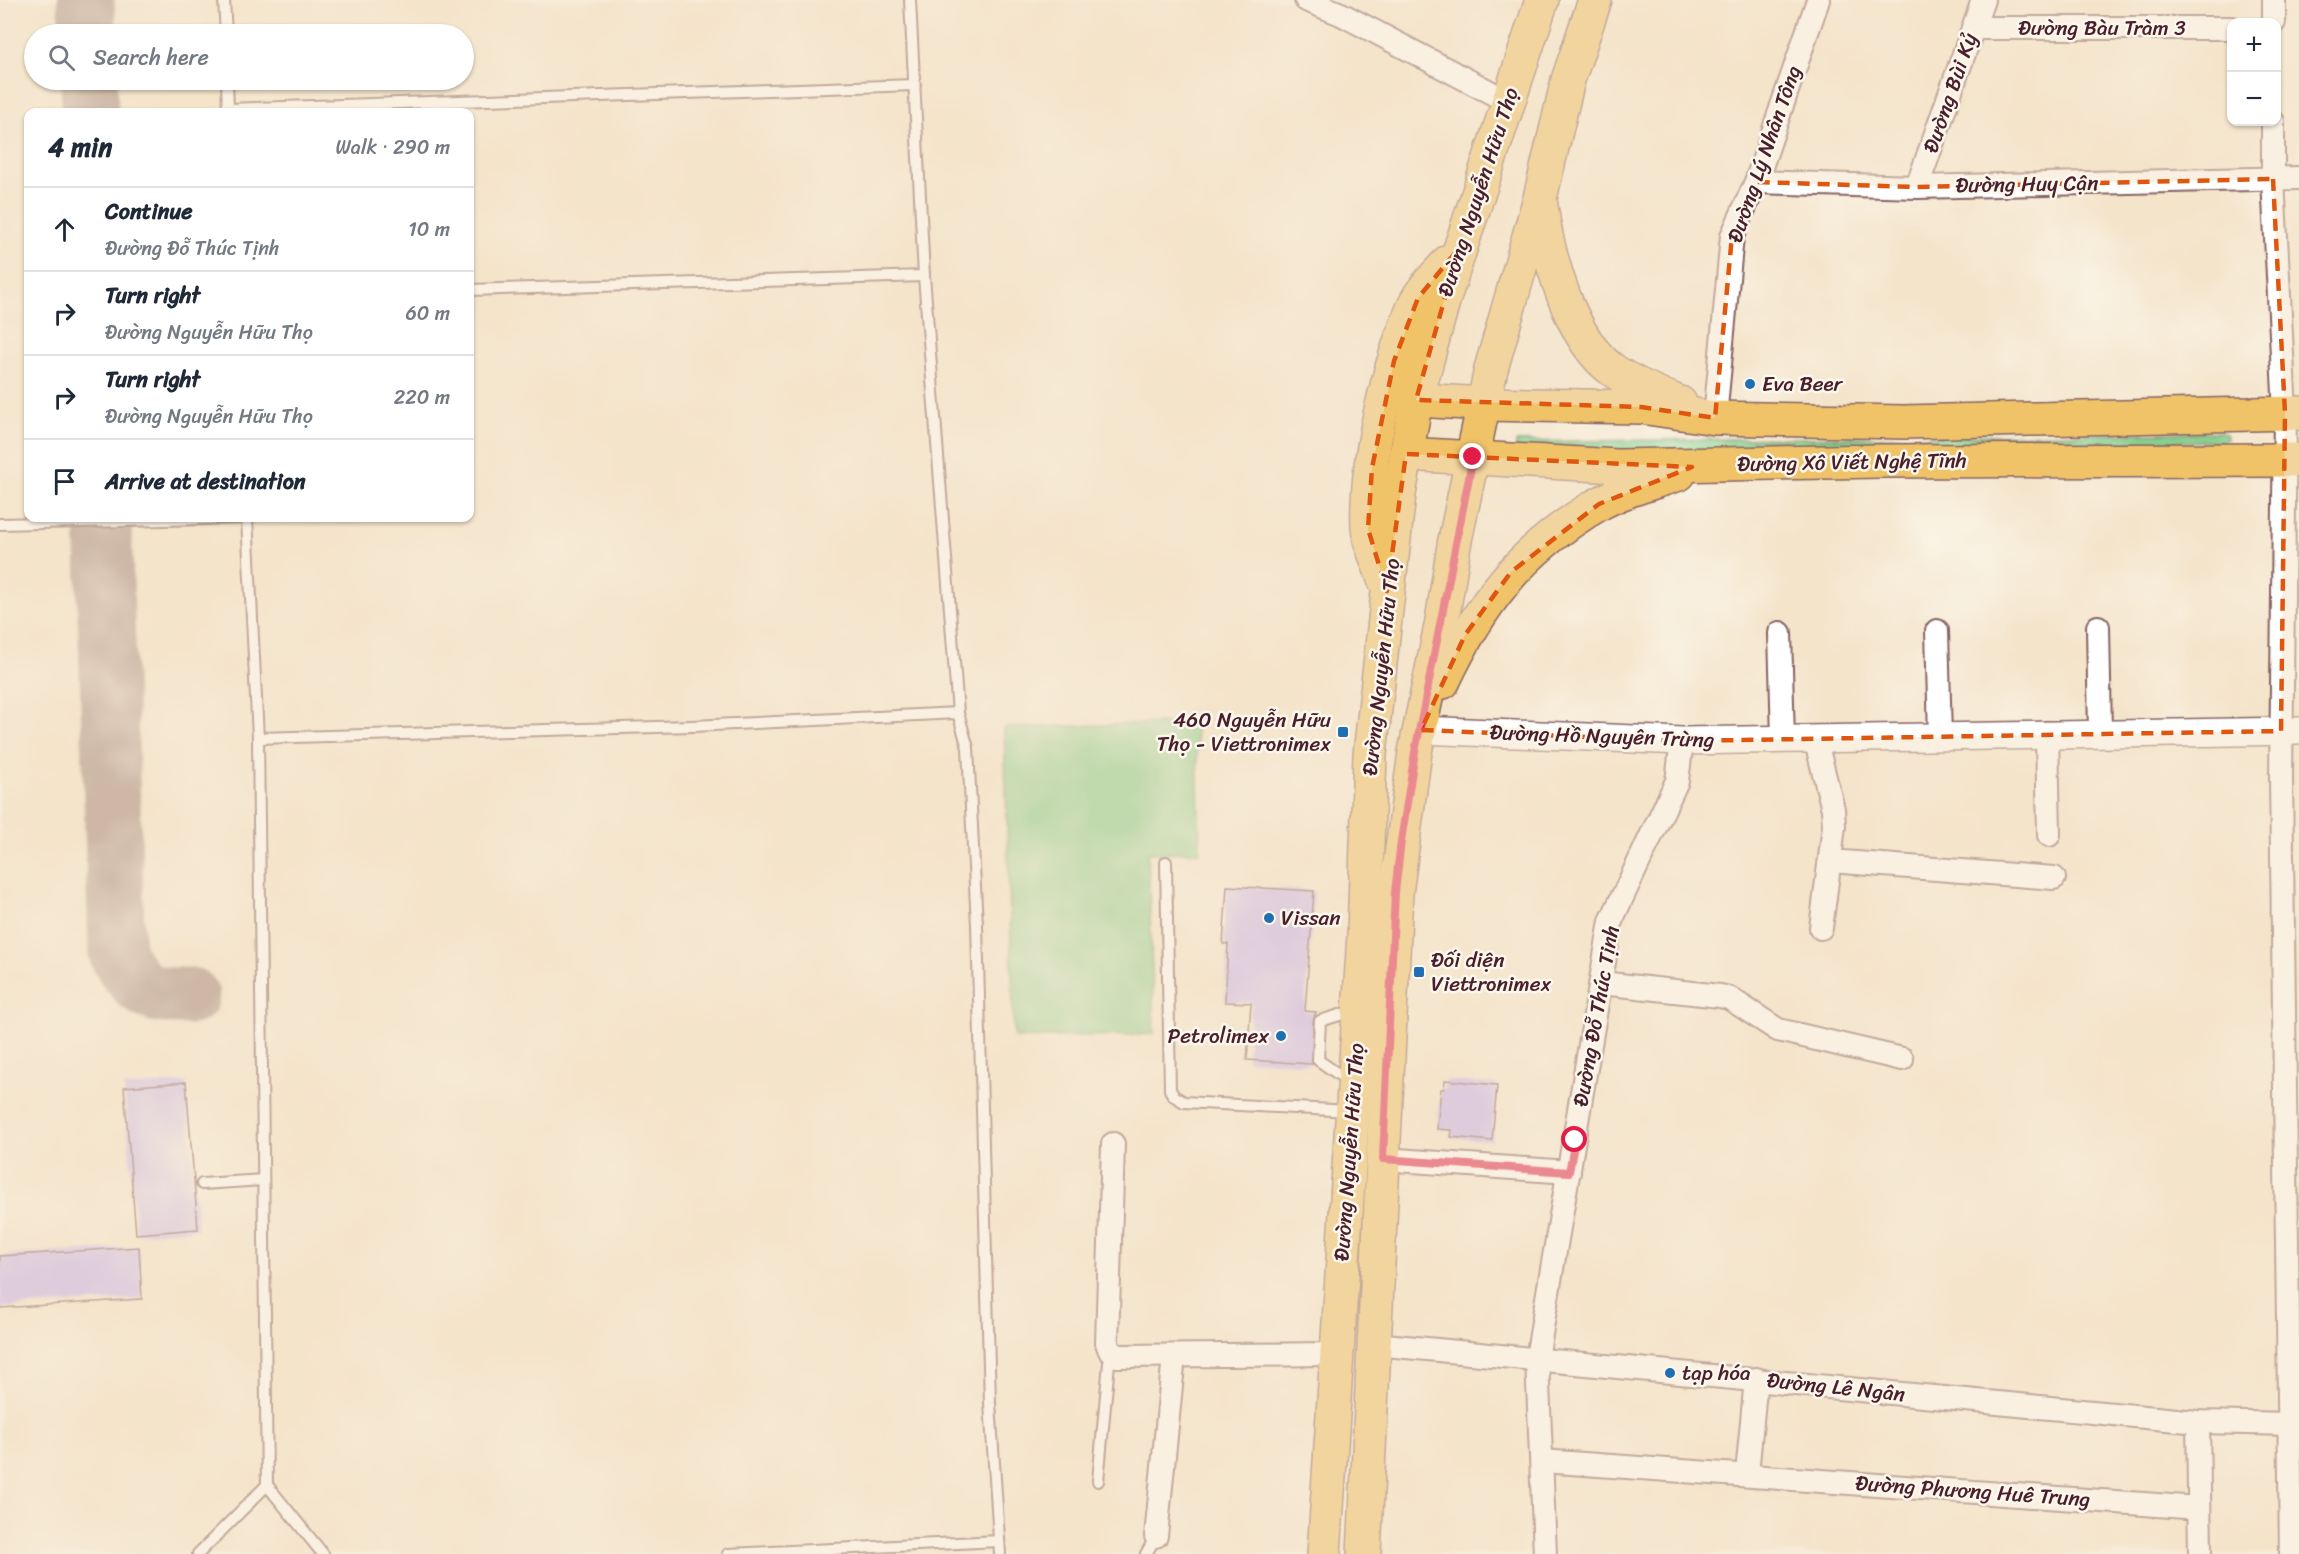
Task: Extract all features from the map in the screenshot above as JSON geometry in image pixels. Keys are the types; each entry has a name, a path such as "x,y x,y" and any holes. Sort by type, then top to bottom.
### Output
{"main road":[{"name":"Đường Nguyễn Hữu Thọ","path":"1324,1554 1359,1009 1371,754 1387,591 1406,453 1416,400 1460,248 1507,100 1542,0"},
{"name":"Đường Nguyễn Hữu Thọ","path":"1364,1554 1395,892 1401,841 1491,369 1540,198 1568,80 1595,0"},
{"path":"1540,198 1550,257 1561,291 1593,351 1613,370 1715,418"},
{"path":"1387,591 1368,529 1372,468 1381,414 1394,362 1418,298 1460,248"},
{"name":"Đường Xô Viết Nghệ Tĩnh","path":"1416,400 1484,404 1641,407 1715,418 1903,422 2292,413"},
{"name":"Đường Xô Viết Nghệ Tĩnh","path":"1406,453 1617,466 2291,460"},
{"path":"1421,730 1465,635 1489,599 1511,572 1555,534 1599,504 1709,464"}],"street":[{"path":"1306,0 1343,7 1507,100"},
{"name":"Đường Lý Nhân Tông","path":"1715,418 1732,236 1756,182 1818,0"},
{"name":"Đường Bùi Kỷ","path":"1917,187 1983,0"},
{"path":"2274,0 2274,18"},
{"name":"Đường Bàu Tràm 3","path":"1973,28 2227,28"},
{"path":"2273,126 2272,179 2292,413 2290,731 2294,1424 2291,1554"},
{"name":"Đường Huy Cận","path":"1756,182 1917,187 2299,178"},
{"path":"2098,627 2100,732"},
{"path":"1937,631 1940,736"},
{"path":"1780,633 1783,739"},
{"name":"Đường Hồ Nguyên Trừng","path":"1421,730 1682,741 2100,732 2290,731"},
{"path":"2047,734 2049,835"},
{"path":"1815,738 1833,809 1834,826 1821,928"},
{"name":"Đường Đỗ Thúc Tịnh","path":"1545,1554 1537,1359 1611,921 1677,781 1682,741"},
{"path":"1830,861 2054,878"},
{"path":"1601,983 1729,998 1778,1030 1902,1059"},
{"path":"1113,1144 1107,1343 1110,1351 1117,1356 1336,1354"},
{"name":"Đường Nguyễn Hữu Thọ","path":"1383,1159 1569,1172"},
{"name":"Đường Lê Ngân","path":"1374,1344 2198,1422 2294,1424"},
{"path":"1151,1545 1174,1356"},
{"path":"1747,1474 1756,1379"},
{"path":"2198,1422 2200,1554"},
{"name":"Đường Phương Huê Trung","path":"1542,1461 2199,1508"}],"lane":[{"path":"224,0 225,24"},
{"path":"910,0 924,276 958,713 968,748 977,925 990,1403 1000,1554"},
{"path":"307,108 915,85"},
{"path":"227,90 228,108"},
{"path":"474,290 924,276"},
{"path":"0,524 82,522"},
{"path":"247,522 258,738 267,1485 323,1554"},
{"path":"258,738 693,726 958,713"},
{"path":"1166,862 1170,1090 1174,1096 1184,1102 1209,1105 1352,1098"},
{"path":"202,1184 263,1180"},
{"path":"1098,1481 1110,1351"},
{"path":"198,1554 267,1485"},
{"path":"728,1554 999,1541"}],"highlighted area":[{"path":"2273,179 2285,413 2281,731 1682,741 1421,730 1465,635 1511,572 1599,504 1692,467 1406,454 1387,591 1368,529 1372,468 1394,361 1418,298 1459,248 1416,400 1641,407 1715,418 1732,236 1756,182 1917,187"}],"green space":[{"path":"2222,432 2226,434 2227,439 2223,441 1626,452 1516,449 1516,442"},
{"path":"1196,722 1200,852 1148,853 1154,1034 1014,1038 1004,728"}],"building":[{"path":"1227,886 1314,891 1305,1011 1316,1012 1313,1021 1312,1064 1247,1060 1251,1003 1225,1002 1228,944 1223,944"},
{"path":"1445,1080 1497,1085 1492,1141 1451,1137 1452,1130 1437,1129 1441,1089 1444,1089"},
{"path":"186,1082 198,1229 136,1234 124,1087"},
{"path":"139,1247 142,1299 0,1308 0,1256"}],"taxiway":[{"path":"86,0 87,24"},
{"path":"89,90 90,108"},
{"path":"103,522 117,954 131,976 146,989 165,995 191,996"}],"place":[{"name":"Eva Beer","path":"1750,384"},
{"name":"460 Nguyễn Hữu Thọ - Viettronimex","path":"1343,732"},
{"name":"Vissan","path":"1269,918"},
{"name":"Đối diện Viettronimex","path":"1419,972"},
{"name":"Petrolimex","path":"1281,1036"},
{"name":"tạp hóa","path":"1670,1373"}],"route":[{"path":"1473,457 1415,752 1401,841 1395,892 1383,1159 1569,1172 1575,1140"}]}
